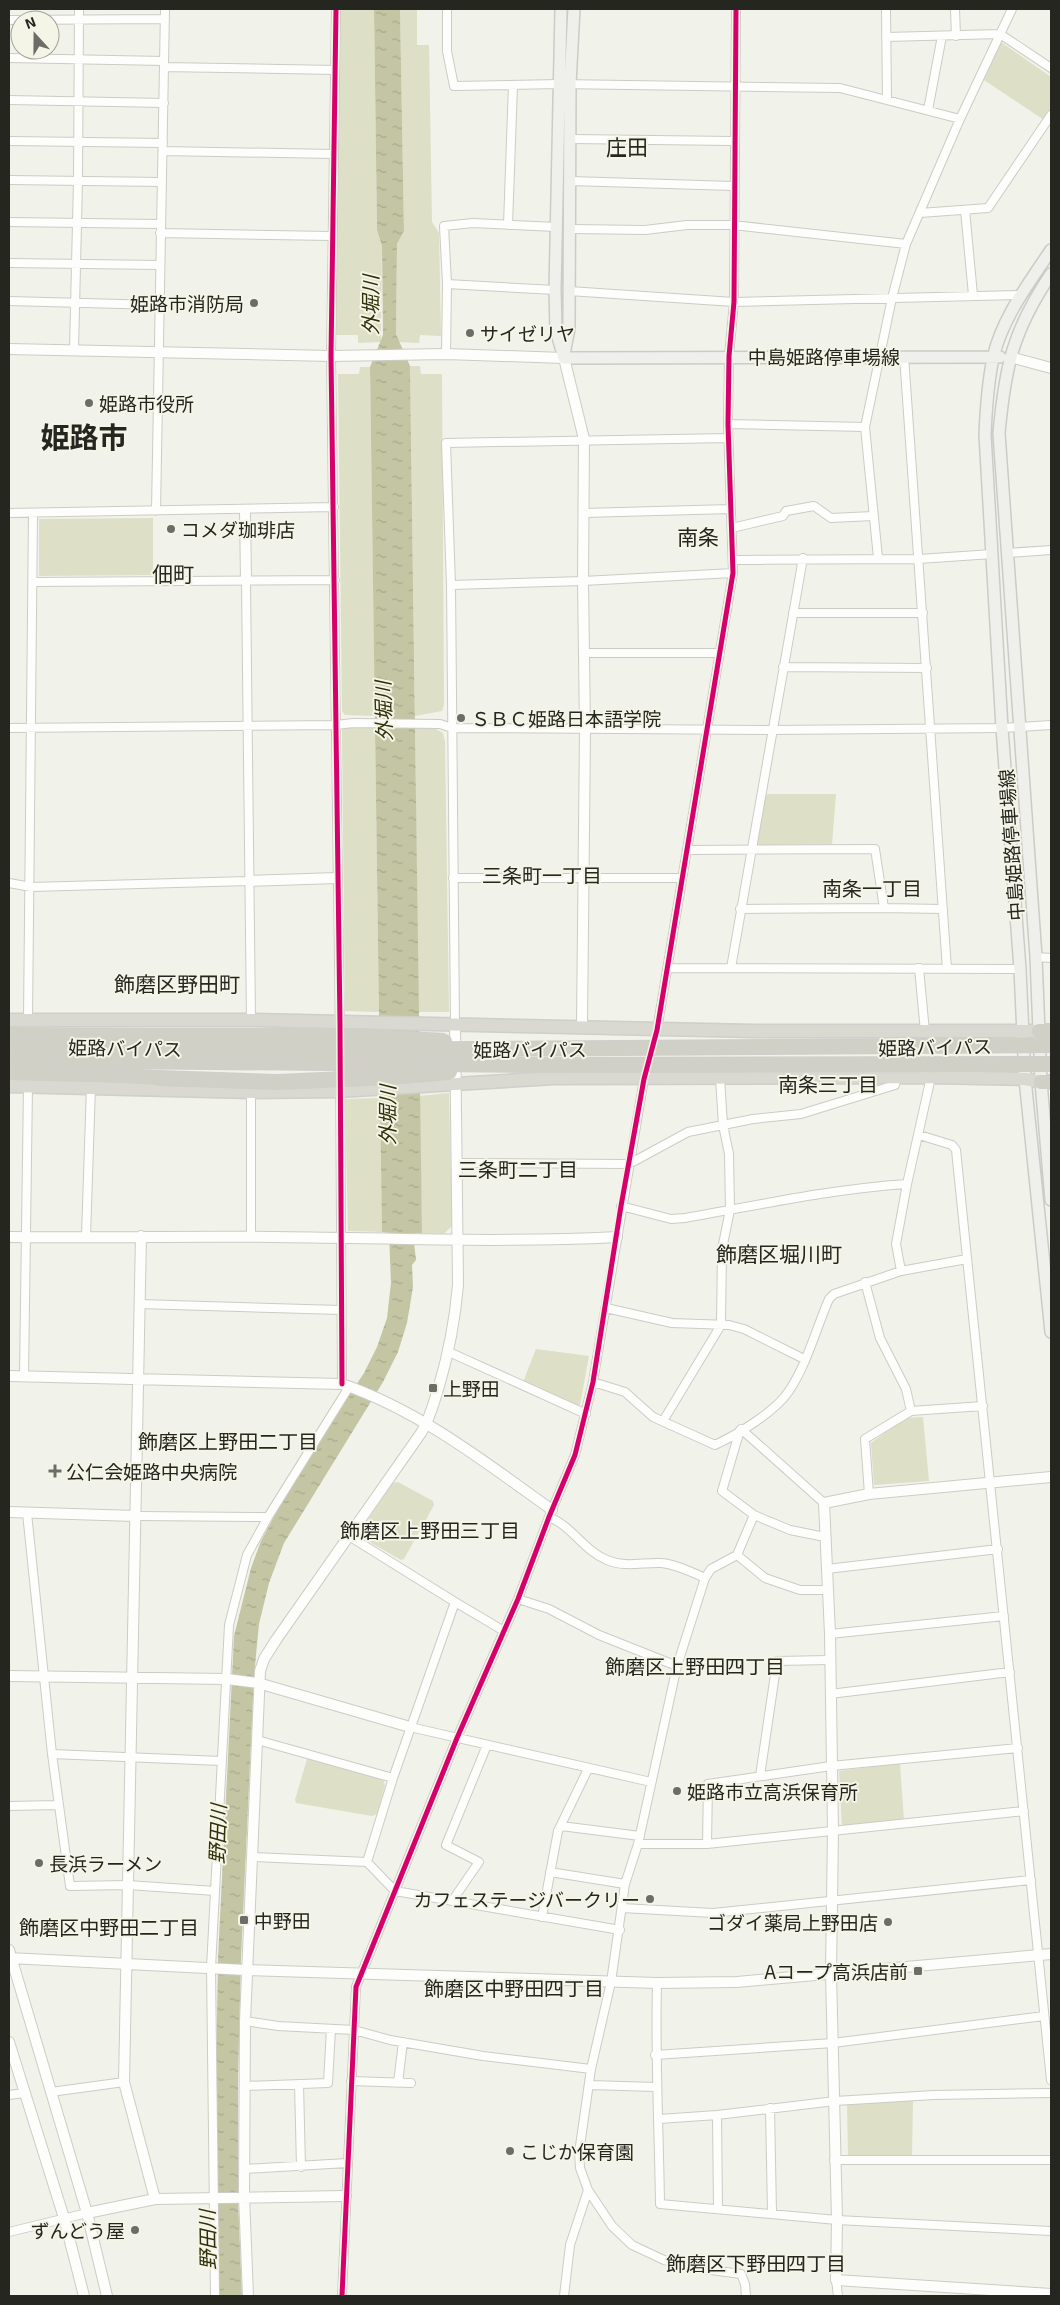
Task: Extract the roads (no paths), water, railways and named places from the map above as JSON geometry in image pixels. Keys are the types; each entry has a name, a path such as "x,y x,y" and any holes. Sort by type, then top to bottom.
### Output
{"highway":[{"path":"9,1020 251,1020 340,1024 582,1026 657,1030 925,1032 1022,1032 1047,1030"},
{"path":"9,1035 363,1037 442,1040 466,1049"},
{"name":"姫路バイパス","path":"9,1046 466,1049 1051,1045"},
{"name":"姫路バイパス","path":"9,1060 526,1065 1051,1064"},
{"path":"9,1073 42,1072 277,1082 389,1077 526,1065"},
{"path":"9,1086 91,1086 252,1092 346,1090 555,1078 931,1077 1025,1079 1048,1082"}],"main road":[{"path":"561,9 565,84 571,139 569,329 564,358"},
{"path":"564,358 556,330 556,227 565,84 574,9"},
{"path":"994,356 1021,295 1051,250"},
{"path":"1010,356 1031,304 1051,274"},
{"name":"中島姫路停車場線","path":"994,356 987,395 985,435 1002,728 1020,969 1025,1079 1051,1332"},
{"name":"中島姫路停車場線","path":"564,358 1010,356 1002,394 998,433 1036,957 1047,1030 1051,1200"}],"street":[{"path":"74,350 78,181 79,9"},
{"path":"156,511 165,9"},
{"path":"215,2296 212,2198 211,1968 229,1625 247,1555 345,1386 340,1310 346,1090 340,1024 337,878 331,356 336,9"},
{"path":"447,9 448,51 454,86 565,84 840,88 960,119"},
{"path":"657,1030 733,573 728,424 729,356 734,302 733,186 736,9"},
{"path":"886,9 887,100"},
{"path":"955,9 956,36"},
{"path":"878,558 865,427 892,298 906,244 960,119 1012,9"},
{"path":"9,20 165,19"},
{"path":"886,37 1000,34 1051,68"},
{"path":"928,110 942,36"},
{"path":"9,58 335,70"},
{"path":"508,225 513,85"},
{"path":"9,100 164,104"},
{"path":"920,213 988,208 1051,115"},
{"path":"571,139 734,141"},
{"path":"9,141 78,141 163,147 333,154"},
{"path":"9,180 162,182"},
{"path":"570,181 733,186"},
{"path":"965,210 973,295"},
{"path":"9,222 160,224"},
{"path":"446,354 447,284 444,226 472,223 556,227"},
{"path":"570,230 645,230 687,225 733,225 906,244"},
{"path":"160,234 332,236"},
{"path":"9,263 160,265"},
{"path":"447,284 555,290"},
{"path":"569,291 734,302 1021,295"},
{"path":"9,301 159,305"},
{"path":"9,349 331,356 446,354 564,358 584,439 585,730 582,1026"},
{"path":"904,356 932,728 947,969"},
{"path":"1010,356 1051,368"},
{"path":"728,424 865,427"},
{"path":"248,2296 244,2196 245,2021 258,1683 264,1659 428,1423 449,1352 455,1318 458,1285 451,585 446,442 728,438"},
{"path":"732,528 783,516 786,511 814,506 832,518 874,516"},
{"path":"9,513 334,507"},
{"path":"583,513 731,509"},
{"path":"245,510 251,1020"},
{"path":"28,1020 34,513"},
{"path":"1007,553 1051,550"},
{"path":"733,560 803,558 919,559 992,554"},
{"path":"730,968 803,558"},
{"path":"451,585 583,581 733,573"},
{"path":"34,582 335,580"},
{"path":"793,613 923,613"},
{"path":"584,653 719,653"},
{"path":"783,667 927,668"},
{"path":"9,728 336,725 353,723 440,724 452,728 772,730 1018,728 1051,724"},
{"path":"687,850 875,849 884,908"},
{"path":"9,883 31,886 337,878"},
{"path":"453,878 682,878"},
{"path":"740,909 884,908 943,910"},
{"path":"1036,957 1051,958"},
{"path":"667,968 1020,969"},
{"path":"919,968 925,1032"},
{"path":"456,1162 629,1164 688,1132 753,1119 801,1114 895,1085 896,1077"},
{"path":"901,1271 896,1244 906,1184 931,1077"},
{"path":"662,1421 721,1325 722,1249 730,1210 729,1154 722,1125 720,1078"},
{"path":"342,2296 356,1987 457,1738 518,1599 550,1513 575,1455 593,1382 621,1206 644,1079"},
{"path":"24,1376 28,1086"},
{"path":"86,1236 91,1086"},
{"path":"251,1236 252,1092"},
{"path":"918,1134 952,1145 956,1150 1051,2080"},
{"path":"621,1206 671,1218 685,1218 870,1186 906,1184"},
{"path":"141,1236 136,1379 128,1964 124,2082 154,2199"},
{"path":"9,1237 251,1236 457,1241 616,1237"},
{"path":"593,1382 625,1392 653,1417 715,1445 778,1403 789,1390 829,1299 834,1294 901,1271 967,1259"},
{"path":"865,1282 880,1338 906,1389 912,1411"},
{"path":"139,1304 340,1310"},
{"path":"606,1308 672,1323 721,1325 744,1329 804,1359"},
{"path":"449,1352 586,1414"},
{"path":"9,1376 345,1386 377,1398 428,1423 562,1522 579,1541 608,1560 625,1565 662,1563 705,1578"},
{"path":"869,1494 865,1439 912,1411 983,1406"},
{"path":"741,1429 824,1503 830,1634 834,1901 831,1973 835,2101 834,2160 837,2220 836,2280 838,2296"},
{"path":"741,1429 722,1490 754,1515 790,1530 825,1537"},
{"path":"824,1503 869,1494 1051,1478"},
{"path":"9,1512 135,1516 268,1517"},
{"path":"27,1513 52,1754 70,1886 128,1885 215,1891"},
{"path":"746,2296 745,2284 741,2274 696,2268 664,2260 632,2245 612,2226 588,2190 580,2168 579,2153 591,2069 611,1982 620,1930 625,1884 639,1840 677,1666 705,1578 711,1569 737,1555 754,1515"},
{"path":"350,1536 455,1602 504,1630"},
{"path":"827,1569 998,1549"},
{"path":"737,1555 765,1578 800,1590 827,1590"},
{"path":"518,1599 549,1609 599,1635 677,1666"},
{"path":"367,1862 410,1727 455,1602"},
{"path":"830,1634 1004,1616"},
{"path":"760,1776 777,1661 829,1660"},
{"path":"830,1694 1010,1672"},
{"path":"9,1676 227,1679 258,1683 410,1727 651,1782"},
{"path":"257,1740 393,1778"},
{"path":"452,1901 479,1862 446,1845 486,1745"},
{"path":"708,1844 708,1784 831,1766 1018,1748"},
{"path":"52,1754 221,1761"},
{"path":"542,1917 561,1826 588,1769"},
{"path":"9,1806 58,1805"},
{"path":"561,1826 639,1840 708,1844 1024,1811"},
{"path":"252,1857 367,1862 395,1891 620,1930"},
{"path":"550,1872 625,1884"},
{"path":"622,1908 713,1913 1031,1880"},
{"path":"107,2296 87,2213 10,1956 246,1970 657,1984 737,1982 1051,1954"},
{"path":"657,1984 655,2055 659,2119 660,2204 837,2220 1051,2231"},
{"path":"655,2055 834,2043 1044,2016"},
{"path":"245,2021 278,2026 354,2030 403,2042 483,2056 591,2069"},
{"path":"245,2086 328,2083 331,2029"},
{"path":"9,2042 64,2218 84,2296"},
{"path":"398,2083 403,2042"},
{"path":"351,2081 411,2083"},
{"path":"51,2092 124,2082"},
{"path":"299,2084 301,2167"},
{"path":"589,2085 656,2087"},
{"path":"9,2095 24,2093"},
{"path":"659,2119 717,2115 835,2101 934,2095 1051,2093"},
{"path":"770,2108 772,2213"},
{"path":"717,2115 718,2209"},
{"path":"834,2160 1051,2160"},
{"path":"244,2169 347,2163"},
{"path":"564,2296 570,2245 588,2190"},
{"path":"9,2232 154,2199 244,2196 346,2196"},
{"path":"836,2280 973,2293 1051,2294"}],"water":[{"name":"外堀川","path":"374,9 400,9 404,231 397,244 396,334 410,366 422,1233 413,1233 416,1260 412,1265 413,1287 407,1323 398,1352 383,1382 284,1543 269,1583 259,1624 254,1676 241,1958 238,2200 242,2296 219,2296 216,2080 218,1958 234,1636 251,1568 261,1541 295,1477 364,1373 377,1347 387,1318 391,1283 389,1233 382,1232 370,367 383,335 382,246 377,230"}],"tunnel":[{"path":"648,1067 657,1030"}],"place":[{"name":"姫路市消防局","path":"254,303"},
{"name":"サイゼリヤ","path":"470,333"},
{"name":"姫路市役所","path":"89,403"},
{"name":"コメダ珈琲店","path":"171,529"},
{"name":"ＳＢＣ姫路日本語学院","path":"461,718"},
{"name":"上野田","path":"433,1388"},
{"name":"公仁会姫路中央病院","path":"55,1471"},
{"name":"姫路市立高浜保育所","path":"677,1791"},
{"name":"長浜ラーメン","path":"39,1863"},
{"name":"カフェステージバークリー","path":"650,1899"},
{"name":"中野田","path":"244,1920"},
{"name":"ゴダイ薬局上野田店","path":"888,1922"},
{"name":"Aコープ高浜店前","path":"918,1971"},
{"name":"こじか保育園","path":"510,2151"},
{"name":"ずんどう屋","path":"135,2230"}],"district":[{"name":"庄田","path":"627,146"},
{"name":"姫路市","path":"84,436"},
{"name":"南条","path":"698,536"},
{"name":"佃町","path":"173,573"},
{"name":"三条町一丁目","path":"542,875"},
{"name":"南条一丁目","path":"872,888"},
{"name":"飾磨区野田町","path":"177,983"},
{"name":"南条三丁目","path":"828,1084"},
{"name":"三条町二丁目","path":"518,1169"},
{"name":"飾磨区堀川町","path":"779,1253"},
{"name":"飾磨区上野田二丁目","path":"228,1441"},
{"name":"飾磨区上野田三丁目","path":"430,1530"},
{"name":"飾磨区上野田四丁目","path":"695,1666"},
{"name":"飾磨区中野田二丁目","path":"109,1927"},
{"name":"飾磨区中野田四丁目","path":"514,1988"},
{"name":"飾磨区下野田四丁目","path":"756,2263"}],"water label":[{"name":"野田川","path":"217,1834"},
{"name":"野田川","path":"207,2240"}]}
